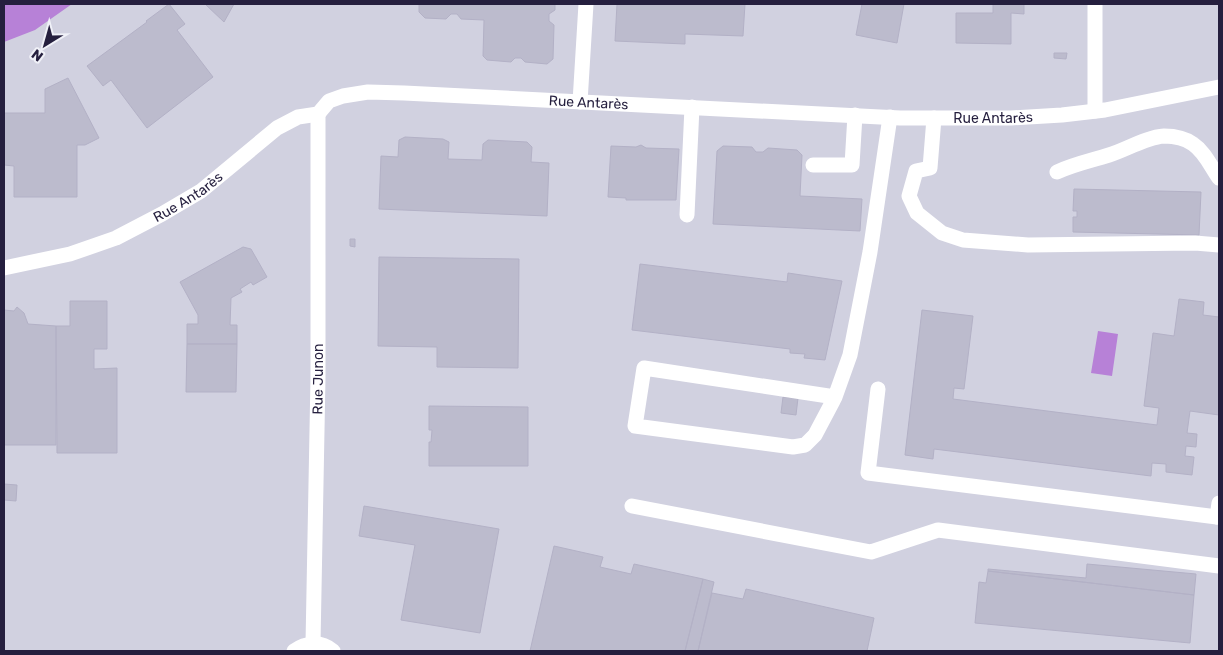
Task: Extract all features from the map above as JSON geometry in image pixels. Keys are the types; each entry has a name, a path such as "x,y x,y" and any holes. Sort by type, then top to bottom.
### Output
{"street":[{"path":"580,102 586,4"},
{"path":"1095,4 1095,111"},
{"name":"Rue Antarès","path":"4,268 70,254 116,238 162,214 201,190 277,128 298,117 318,114 330,101 343,96 368,92 890,117 1011,118 1095,111 1219,87"},
{"path":"687,215 692,107"},
{"name":"Rue Junon","path":"313,644 318,377 318,114"},
{"path":"813,165 852,165 854,115"},
{"path":"835,397 644,368 635,426 793,447 805,445 815,435 835,397 850,355 870,252 890,117"},
{"path":"934,118 930,168 916,171 909,196 917,213 942,233 963,240 1028,245 1076,243 1195,243 1219,245"},
{"path":"1057,172 1075,164 1100,158 1162,136 1179,138 1193,144 1203,154 1219,178"},
{"path":"878,389 868,473 1219,512"},
{"path":"632,506 871,552 938,530 1219,566"},
{"path":"294,651 304,645 313,644 320,644 333,651"}],"shaded area":[{"path":"4,4 1219,4 1219,651 4,651"},
{"path":"4,4 72,4 35,30 4,42"},
{"path":"1098,331 1118,334 1112,376 1091,373"}],"building":[{"path":"169,4 185,24 177,30 213,77 147,128 111,80 103,86 87,66"},
{"path":"205,4 234,4 224,22"},
{"path":"419,4 555,4 555,10 549,14 549,21 554,25 553,59 547,64 525,62 521,58 515,58 511,62 487,60 483,56 484,20 461,19 457,14 451,14 446,19 425,18 419,12"},
{"path":"617,4 745,4 743,36 685,34 685,44 615,41"},
{"path":"862,4 904,4 897,43 856,35"},
{"path":"993,4 1024,4 1024,14 1011,13 1011,44 956,43 956,13 993,13"},
{"path":"1054,53 1067,53 1066,59 1054,58"},
{"path":"68,78 99,138 85,145 77,145 77,197 14,197 14,166 4,165 4,113 45,113 45,89"},
{"path":"405,137 443,139 449,142 448,159 482,160 483,144 488,140 527,142 532,147 531,162 549,163 547,216 379,209 381,156 398,157 399,140"},
{"path":"641,145 646,148 679,149 676,200 626,200 626,198 608,197 611,146 636,147"},
{"path":"723,146 752,147 756,152 763,152 768,148 797,150 802,155 800,196 862,199 860,231 713,224 717,151"},
{"path":"1074,189 1201,192 1199,235 1073,232 1073,217 1077,217 1077,211 1073,211"},
{"path":"350,239 355,239 355,247 350,246"},
{"path":"243,247 251,249 267,277 253,285 251,282 240,289 242,292 231,298 230,325 237,325 237,344 187,344 187,324 198,324 198,315 180,282"},
{"path":"379,257 519,259 518,368 437,367 437,347 378,346"},
{"path":"640,264 787,282 788,273 842,281 825,360 804,358 805,354 790,353 790,349 632,330"},
{"path":"1179,299 1204,302 1203,315 1219,317 1219,415 1190,411 1187,433 1197,434 1196,447 1186,446 1185,456 1194,457 1192,475 1166,472 1166,464 1152,463 1151,476 934,449 933,459 905,455 922,310 973,316 964,389 954,388 953,399 1157,425 1159,408 1144,406 1153,333 1174,336"},
{"path":"70,301 107,301 107,349 94,349 94,369 117,368 117,453 57,453 56,326 70,326"},
{"path":"17,307 24,313 28,324 56,326 56,445 4,445 4,310 14,311"},
{"path":"187,344 237,344 236,392 186,392"},
{"path":"783,397 798,398 796,415 781,413"},
{"path":"429,406 528,407 528,466 429,466 429,442 431,442 432,430 429,430"},
{"path":"4,484 17,485 16,501 4,500"},
{"path":"364,506 499,529 480,633 401,620 415,545 359,536"},
{"path":"554,546 603,557 600,567 631,574 634,564 703,579 685,651 530,651"},
{"path":"1087,564 1196,574 1194,595 988,571 988,569 1086,578"},
{"path":"988,571 1194,595 1190,643 975,623 979,582 986,583"},
{"path":"703,579 714,582 698,651 685,651"},
{"path":"746,589 874,618 867,651 698,651 712,593 743,599"}]}
